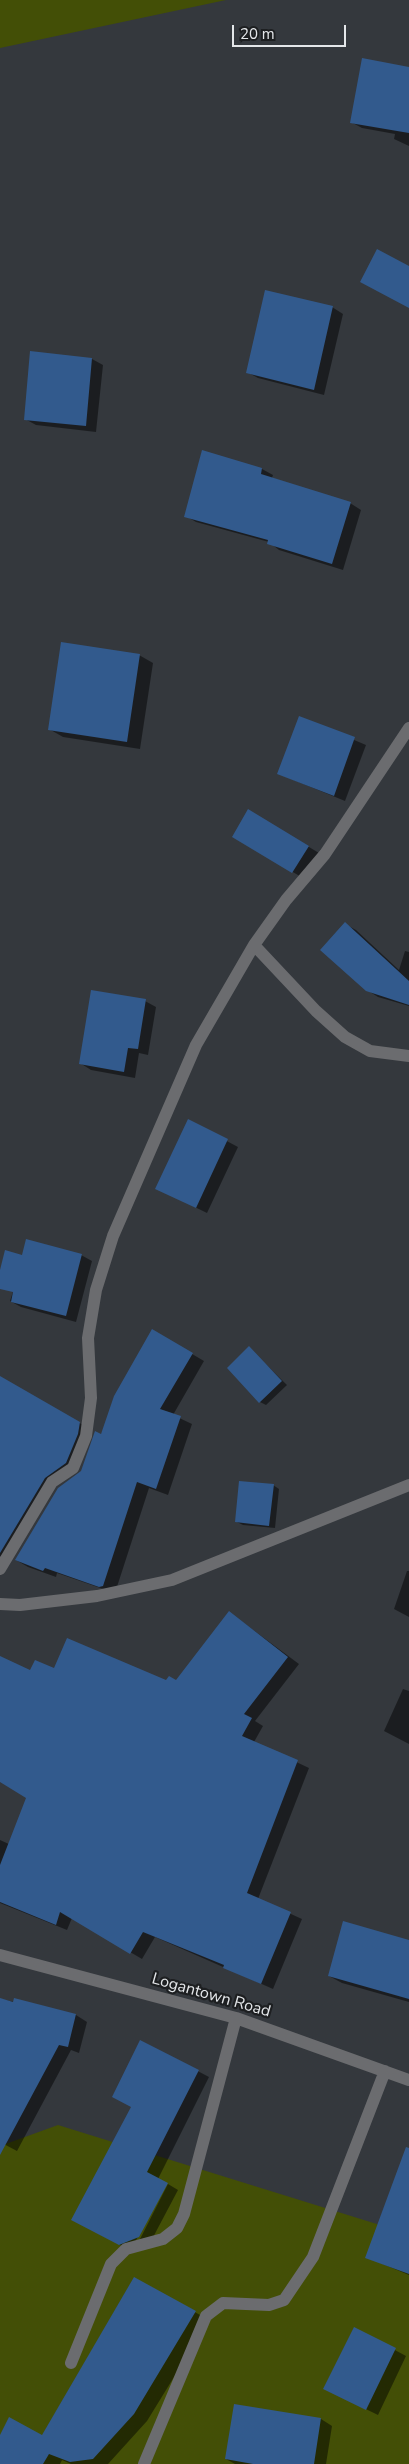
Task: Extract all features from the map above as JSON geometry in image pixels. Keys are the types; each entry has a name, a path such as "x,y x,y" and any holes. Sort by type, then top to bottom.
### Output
{"street":[{"path":"0,1569 52,1482 73,1468 86,1436 91,1398 88,1338 96,1290 113,1236 196,1045 254,945 286,900 325,854 409,728"},
{"path":"254,945 316,1011 345,1037 370,1051 409,1056"},
{"path":"0,1604 20,1605 97,1596 172,1580 409,1484"},
{"name":"Logantown Road","path":"0,1955 236,2018 409,2080"},
{"path":"71,2363 111,2264 126,2249 163,2239 177,2228 184,2214 236,2018"},
{"path":"144,2464 206,2316 223,2303 269,2305 284,2300 313,2257 385,2071"}],"green space":[{"path":"0,0 226,0 0,48"},
{"path":"58,2125 409,2234 409,2464 0,2464 0,2146"}],"building":[{"path":"362,58 409,67 409,133 350,123"},
{"path":"377,249 409,266 409,308 360,282"},
{"path":"265,290 333,306 314,390 246,373"},
{"path":"30,351 92,358 86,426 24,420"},
{"path":"202,450 262,468 261,474 351,502 332,564 267,544 268,540 184,517"},
{"path":"61,642 140,654 127,742 48,730"},
{"path":"299,716 355,737 334,796 277,774"},
{"path":"248,809 309,846 292,873 232,837"},
{"path":"345,922 409,981 409,1005 366,991 320,950"},
{"path":"91,990 146,999 138,1049 128,1048 124,1072 79,1064"},
{"path":"188,1119 228,1139 196,1208 155,1189"},
{"path":"26,1239 82,1254 66,1316 11,1302 13,1292 0,1289 0,1270 5,1250 22,1255"},
{"path":"152,1329 193,1353 160,1409 181,1416 156,1489 137,1482 103,1586 99,1587 45,1568 43,1571 15,1560 58,1488 81,1471 95,1431 101,1434 114,1396"},
{"path":"249,1346 282,1381 259,1403 227,1368"},
{"path":"0,1376 80,1422 78,1434 66,1463 45,1478 0,1553"},
{"path":"239,1481 274,1484 269,1526 235,1522"},
{"path":"229,1611 288,1657 244,1714 252,1718 242,1736 298,1760 247,1893 291,1912 261,1984 223,1968 224,1965 143,1932 130,1954 60,1912 56,1925 0,1902 0,1865 26,1798 0,1782 0,1656 30,1670 35,1660 54,1668 67,1638 166,1680 169,1676 176,1680"},
{"path":"343,1921 409,1940 409,1999 328,1976"},
{"path":"0,1998 13,2002 14,1998 76,2014 68,2047 59,2045 0,2155"},
{"path":"140,2040 199,2070 147,2172 168,2183 139,2237 119,2245 71,2220 131,2107 112,2097"},
{"path":"406,2147 409,2148 409,2274 365,2258"},
{"path":"134,2277 196,2311 134,2414 93,2459 70,2462 49,2454 43,2464 0,2464 0,2435 9,2417 42,2435"},
{"path":"354,2327 396,2348 366,2410 323,2389"},
{"path":"234,2404 321,2418 314,2464 253,2464 225,2459"}]}
